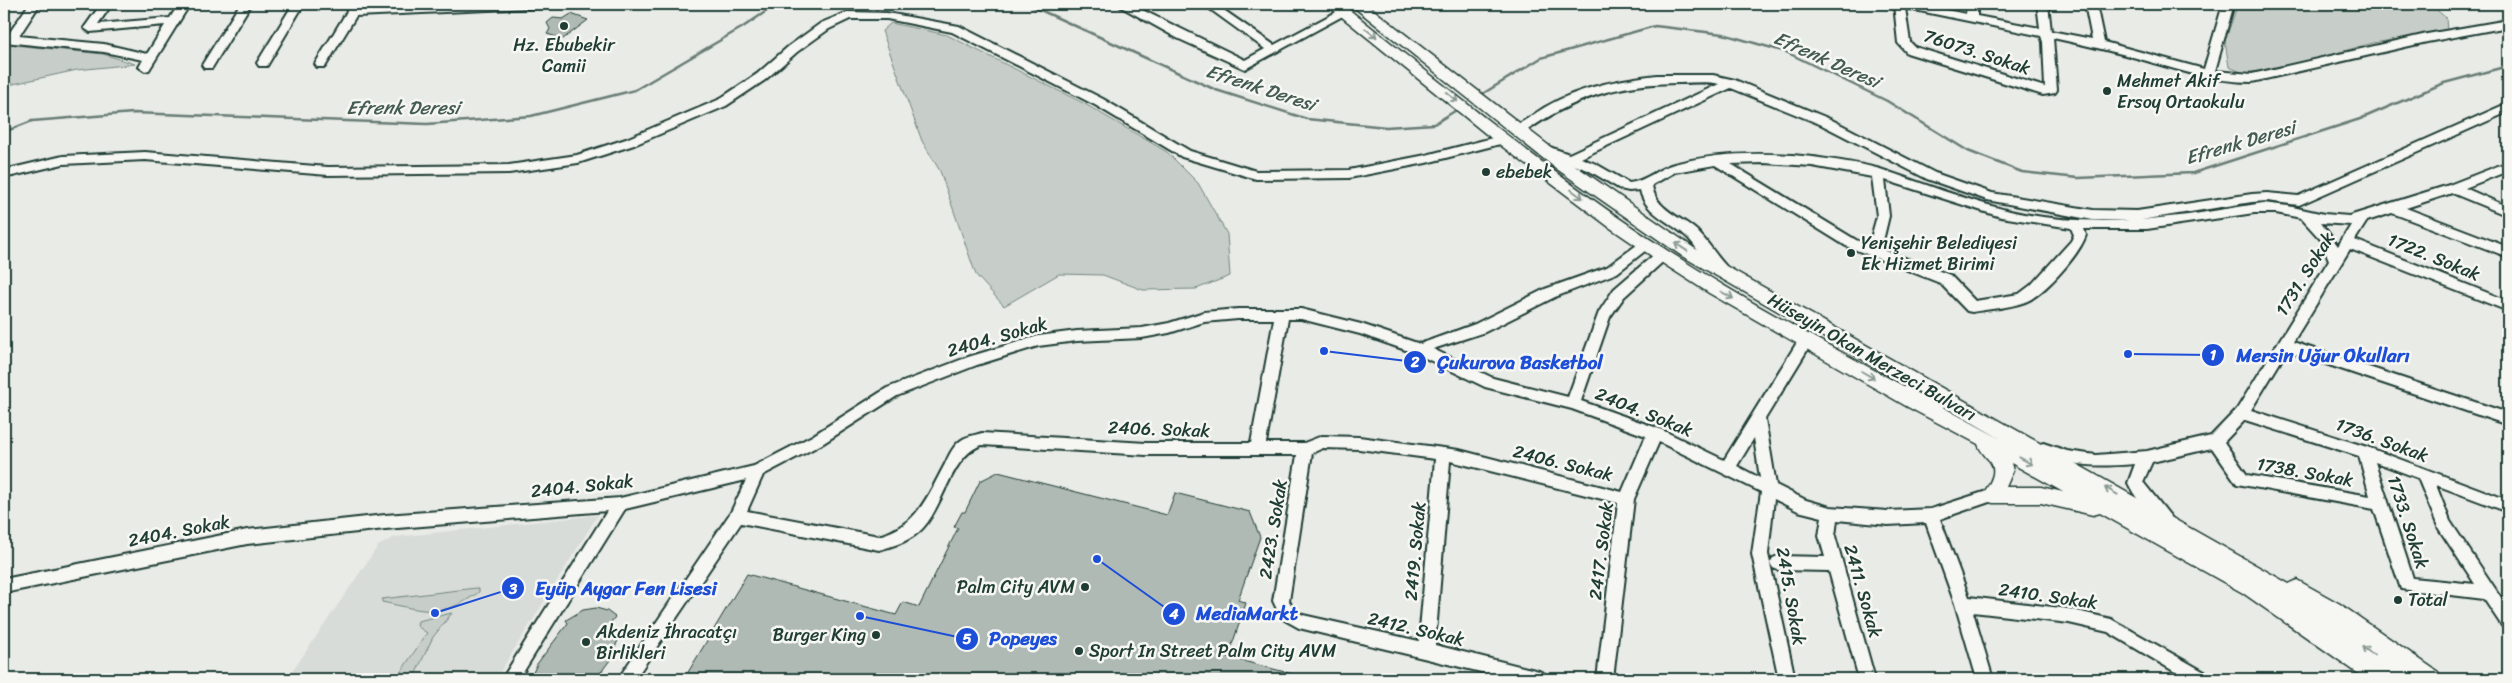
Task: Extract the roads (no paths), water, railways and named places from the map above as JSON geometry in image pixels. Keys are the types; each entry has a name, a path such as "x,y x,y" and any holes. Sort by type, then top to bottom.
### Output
{"main road":[{"name":"Hüseyin Okan Merzeci Bulvarı","path":"1360,4 1420,63"},
{"name":"Hüseyin Okan Merzeci Bulvarı","path":"1338,8 1420,63 1645,244 1662,255 1912,401 2129,518 2209,566 2250,586 2383,679"},
{"name":"Hüseyin Okan Merzeci Bulvarı","path":"1507,132 1539,147 1634,216 1728,276 2276,586 2408,679"},
{"path":"1976,434 2000,459 2004,471 1993,495 2050,496 2070,500 2129,518"},
{"path":"2169,524 2192,528 2332,610 2431,679"},
{"path":"2209,566 2320,645 2363,679"}],"street":[{"path":"8,38 34,4"},
{"path":"106,4 90,28 174,21"},
{"path":"8,38 104,48 148,63 184,4"},
{"path":"208,65 244,4"},
{"path":"262,64 298,4"},
{"path":"321,64 354,8 553,4"},
{"path":"1122,4 1181,35 1245,65 1274,50 1338,8"},
{"path":"1208,4 1274,50"},
{"path":"1900,4 2099,44 2208,74 2252,78 2427,38 2508,24"},
{"name":"76073. Sokak","path":"1900,4 1904,43 1911,50 2043,91 2051,90 2049,42 2046,34"},
{"path":"1971,18 1972,4"},
{"path":"2043,4 2046,34"},
{"path":"2091,4 2099,44"},
{"path":"2208,74 2229,4"},
{"path":"4,174 63,160 145,156 338,171 509,169 578,160 630,142 722,103 761,77 792,50 825,26 848,15 887,16 955,28 1099,102 1186,154 1256,175 1349,174 1426,159 1507,132 1578,95 1628,82 1685,77 1713,79 1731,84 1826,122 1930,176 1991,197 2093,215 2137,216 2267,197 2334,222 2362,218 2390,207 2454,188 2508,166"},
{"path":"1569,159 1731,84"},
{"path":"1539,147 1594,168 1621,185 1632,187 1646,183 1671,170 1744,159 1794,160 1878,174 2021,217 2075,224 2135,226 2188,220 2260,208 2301,210 2508,107"},
{"path":"1720,162 1851,243 1945,280 1972,307 2022,298 2036,289 2077,243 2080,235 2075,224"},
{"path":"1874,252 1883,216 1878,174"},
{"path":"1646,183 1646,193 1651,202 1693,235 1707,256 1728,276"},
{"path":"2454,188 2508,212"},
{"path":"2390,207 2508,252"},
{"path":"2301,210 2327,236 2334,249 2336,261"},
{"name":"1731. Sokak","path":"2215,441 2242,413 2362,218"},
{"name":"1722. Sokak","path":"2346,242 2508,304"},
{"path":"1422,350 1429,345 1480,328 1565,286 1612,270 1645,244"},
{"path":"1573,404 1604,316 1619,293 1662,255"},
{"name":"2404. Sokak","path":"4,586 247,536 385,522 620,504 758,471 817,440 892,392 973,361 1038,341 1077,336 1142,334 1204,317 1238,314 1282,314 1324,318 1422,350 1490,383 1573,404 1655,433 1803,506 1830,513 1888,518 1931,516 1993,495"},
{"path":"1257,450 1282,314"},
{"path":"1728,469 1806,340"},
{"path":"2283,344 2506,421"},
{"name":"1736. Sokak","path":"2242,413 2365,452 2508,506"},
{"path":"1758,419 1769,490"},
{"name":"2417. Sokak","path":"1606,679 1626,499 1655,433"},
{"name":"2406. Sokak","path":"738,516 878,543 900,537 918,524 928,510 957,454 968,443 982,438 1146,449 1305,449 1322,442 1360,443 1460,456 1626,499"},
{"path":"2026,444 2067,457 2096,461 2147,457 2215,441"},
{"name":"1738. Sokak","path":"2215,441 2242,480 2380,504"},
{"name":"2423. Sokak","path":"1287,613 1280,600 1305,449"},
{"name":"1733. Sokak","path":"2365,452 2407,584 2487,592"},
{"name":"2419. Sokak","path":"1426,650 1443,455"},
{"path":"2147,457 2138,472 2135,483 2143,496 2169,524"},
{"path":"626,679 738,516 758,471"},
{"path":"2424,475 2444,524 2487,592 2508,621"},
{"name":"2415. Sokak","path":"1769,490 1765,506 1760,554 1787,679"},
{"path":"510,679 620,504"},
{"name":"2411. Sokak","path":"1830,513 1826,536 1867,679"},
{"path":"1931,516 1962,604 1985,679"},
{"path":"1778,563 1834,564"},
{"name":"2410. Sokak","path":"1962,604 2069,616 2111,626 2202,679"},
{"name":"2412. Sokak","path":"1287,613 1299,622 1426,650 1539,679"}],"waterway":[{"name":"Efrenk Deresi","path":"4,132 32,121 133,113 427,124 531,116 635,90 743,27 777,4"},
{"name":"Efrenk Deresi","path":"1027,4 1216,90 1307,119 1386,127 1434,124 1458,109"},
{"name":"Efrenk Deresi","path":"1479,96 1541,58 1655,26 1723,34 1786,52 1887,101 1968,151 2022,172 2078,178 2193,173 2360,119 2444,83 2508,66"}],"place":[{"name":"Hz. Ebubekir Camii","path":"564,26"},
{"name":"Mehmet Akif Ersoy Ortaokulu","path":"2107,91"},
{"name":"ebebek","path":"1486,172"},
{"name":"Yenişehir Belediyesi Ek Hizmet Birimi","path":"1851,253"},
{"name":"Çukurova Basketbol","path":"1324,351"},
{"name":"Mersin Uğur Okulları","path":"2128,354"},
{"name":"MediaMarkt","path":"1097,559"},
{"name":"Palm City AVM","path":"1085,587"},
{"name":"Total","path":"2398,600"},
{"name":"Eyüp Aygar Fen Lisesi","path":"435,613"},
{"name":"Popeyes","path":"860,616"},
{"name":"Burger King","path":"876,635"},
{"name":"Akdeniz İhracatçı Birlikleri","path":"586,642"},
{"name":"Sport In Street Palm City AVM","path":"1079,651"}]}
